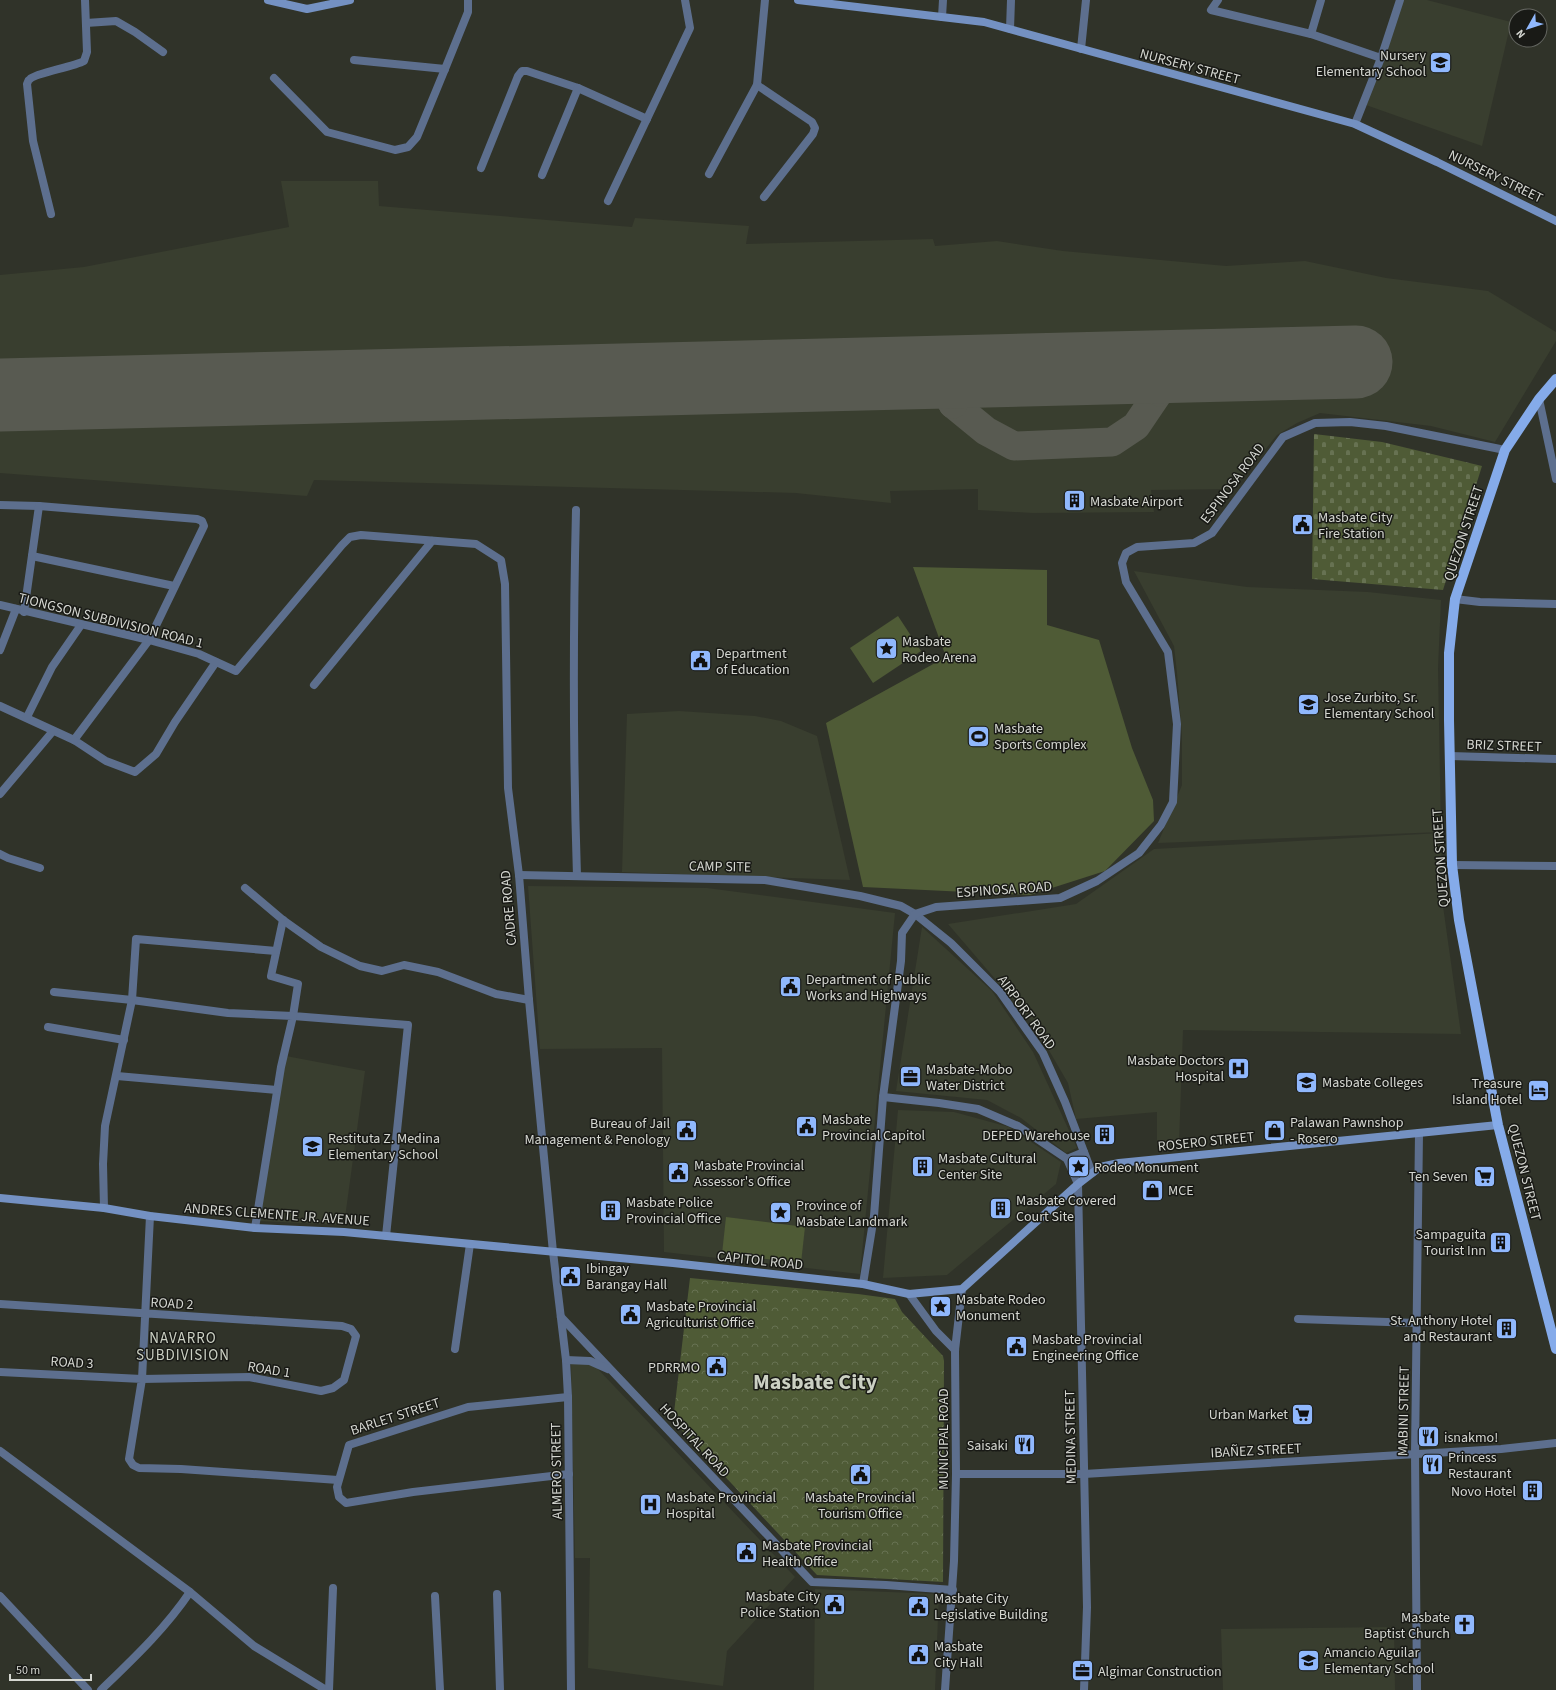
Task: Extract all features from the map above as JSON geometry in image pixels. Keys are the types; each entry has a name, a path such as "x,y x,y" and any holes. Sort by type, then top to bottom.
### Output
{"main road":[{"path":"268,0 307,9 350,0"},
{"name":"NURSERY STREET","path":"798,0 984,22 1355,124 1437,162 1556,221"},
{"name":"QUEZON STREET","path":"1556,379 1539,399 1505,450 1456,599 1449,653 1452,865 1459,920 1498,1125 1556,1349"},
{"name":"ROSERO STREET","path":"962,1289 1078,1184 1100,1167 1119,1163 1498,1125"},
{"name":"ANDRES CLEMENTE JR. AVENUE","path":"0,1198 104,1208 150,1216 255,1228 344,1232 553,1252"},
{"name":"CAPITOL ROAD","path":"553,1252 672,1263 863,1284 908,1294 962,1289"}],"street":[{"path":"52,214 33,141 27,84 30,79 37,75 77,65 84,61 87,52 85,0"},
{"path":"274,78 327,132 395,150 408,148 417,137 445,69 468,12 468,0"},
{"path":"608,201 690,28 685,0"},
{"path":"710,174 758,85 765,0"},
{"path":"942,17 943,0"},
{"path":"1010,29 1011,0"},
{"path":"1081,49 1086,0"},
{"path":"1218,0 1211,10 1311,34 1381,58"},
{"path":"1311,34 1321,0"},
{"path":"1355,124 1381,58 1400,0"},
{"path":"86,23 116,22 135,32 163,52"},
{"path":"354,60 445,69"},
{"path":"481,168 518,76 522,71 528,71 578,88 647,118"},
{"path":"758,85 812,122 816,128 813,134 764,197"},
{"path":"542,175 578,88"},
{"path":"1539,399 1556,479"},
{"name":"ESPINOSA ROAD","path":"915,914 936,907 1060,898 1098,881 1139,853 1161,825 1173,802 1178,724 1168,652 1126,582 1122,563 1126,553 1137,547 1194,543 1212,533 1283,437 1315,423 1350,422 1386,426 1505,450"},
{"path":"0,505 39,506 197,518 202,521 204,526 149,640 74,740"},
{"path":"0,650 20,610 32,556 39,506"},
{"path":"576,510 573,628 573,755 577,876"},
{"name":"TIONGSON SUBDIVISION ROAD 1","path":"0,605 149,640 199,654 236,671 350,537 361,535 432,541"},
{"path":"314,685 432,541"},
{"name":"CADRE ROAD","path":"432,541 476,544 501,560 505,584 508,788 519,875 529,1000 553,1252"},
{"path":"32,556 174,586"},
{"path":"1456,599 1480,602 1556,604"},
{"path":"27,717 52,667 81,625"},
{"path":"0,706 27,717 74,740 106,761 135,772 156,754 175,722 216,662"},
{"path":"0,794 52,730"},
{"name":"BRIZ STREET","path":"1450,756 1556,759"},
{"path":"0,854 40,868"},
{"path":"1452,865 1556,866"},
{"name":"CAMP SITE","path":"519,875 765,880 860,896 901,906 915,914"},
{"path":"245,888 283,920 321,947 360,966 382,971 394,969 404,965 438,972 496,994 529,1000"},
{"path":"863,1284 874,1216 883,1097 901,961 902,932 915,914"},
{"name":"AIRPORT ROAD","path":"915,914 951,943 1000,992 1035,1041 1043,1053 1059,1088 1092,1173"},
{"path":"255,1228 281,1067 293,1016 298,984 271,976 283,920"},
{"path":"104,1208 103,1164 105,1126 117,1076 132,1000 136,939 276,951"},
{"path":"54,992 132,1000 228,1013 293,1016 408,1025 386,1236"},
{"path":"48,1027 124,1040"},
{"path":"117,1076 277,1090"},
{"path":"883,1097 978,1109 1018,1126 1067,1159 1078,1184"},
{"name":"MABINI STREET","path":"1417,1690 1415,1454 1419,1133"},
{"path":"1067,1159 1084,1152"},
{"name":"MEDINA STREET","path":"1078,1184 1087,1607 1084,1690"},
{"path":"150,1216 142,1379 129,1459 133,1465 139,1468 181,1469 338,1480"},
{"path":"455,1349 470,1244"},
{"name":"ALMERO STREET","path":"553,1252 566,1360 568,1397 571,1690"},
{"name":"MUNICIPAL ROAD","path":"945,1690 953,1590 956,1474 955,1350 962,1289"},
{"path":"908,1294 936,1331 955,1350"},
{"name":"ROAD 2","path":"0,1304 146,1315 342,1326"},
{"name":"HOSPITAL ROAD","path":"561,1317 812,1582 953,1590"},
{"path":"1298,1319 1417,1323"},
{"name":"ROAD 1","path":"142,1379 249,1377 321,1390 333,1388 344,1380 356,1336 352,1329 342,1326"},
{"path":"566,1360 590,1361 613,1371"},
{"name":"ROAD 3","path":"0,1372 142,1379"},
{"name":"BARLET STREET","path":"568,1397 468,1407 349,1445 337,1487 339,1497 346,1503 413,1492 569,1474"},
{"name":"IBAÑEZ STREET","path":"956,1474 1084,1474 1501,1449 1556,1443"},
{"path":"0,1451 190,1592 254,1646 328,1690 333,1588"},
{"path":"101,1690 167,1624 190,1592"},
{"path":"497,1594 500,1690"},
{"path":"0,1596 88,1690"},
{"path":"435,1596 440,1690"}],"shaded area":[{"name":"Nursery Elementary School","path":"1403,0 1427,0 1508,21 1508,35 1482,146 1366,105"},
{"path":"281,181 378,181 379,206 632,227 635,218 749,226 746,244 933,239 935,246 997,241 1063,251 1226,266 1305,261 1386,278 1488,291 1556,332 1556,341 1495,442 1431,426 1320,413 1297,423 1277,435 1233,489 1151,490 1154,512 1033,513 978,510 978,489 890,491 891,503 796,493 314,480 307,496 0,473 0,275 84,267 289,227"},
{"name":"Jose Zurbito, Sr. Elementary School","path":"1134,571 1247,587 1368,592 1441,600 1438,668 1441,832 1158,843 1182,785 1182,736 1177,673 1174,646"},
{"path":"679,711 755,716 781,721 817,736 850,880 622,872 627,714"},
{"path":"1441,833 1442,899 1461,1034 1183,1030 1179,1144 1157,1145 1157,1112 1076,1119 1068,1083 1033,1023 948,924 1076,904 1154,849"},
{"path":"528,886 707,888 895,913 860,1274 664,1252 662,1048 540,1049"},
{"path":"922,927 992,991 1033,1052 1077,1148 1066,1153 1021,1118 987,1100 896,1091"},
{"name":"Restituta Z. Medina Elementary School","path":"286,1056 365,1071 344,1225 259,1221"},
{"path":"898,1110 954,1112 1009,1127 1061,1162 1056,1184 947,1275 883,1278"},
{"name":"Masbate Provincial Hospital","path":"571,1364 589,1364 596,1367 795,1577 727,1651 723,1686 588,1668 590,1558 575,1558"},
{"path":"815,1589 939,1594 935,1690 814,1690"},
{"name":"Amancio Aguilar Elementary School","path":"1394,1627 1395,1690 1223,1690 1221,1629"}],"green space":[{"path":"1314,434 1382,442 1482,466 1443,590 1312,579"},
{"name":"Masbate Sports Complex","path":"913,567 1047,570 1047,625 1099,640 1132,748 1153,800 1154,821 1105,871 1030,895 863,887 826,723 946,657"},
{"name":"Masbate Rodeo Arena","path":"898,616 921,651 873,683 850,648"},
{"path":"726,1217 805,1227 801,1263 722,1254"},
{"path":"690,1278 858,1294 895,1299 902,1312 943,1356 943,1582 817,1575 673,1421"}],"taxiway":[{"path":"1159,392 1187,366"},
{"path":"930,372 937,378 953,404 986,431 1014,446 1112,442 1136,426 1159,392 1157,381 1146,367"},
{"path":"953,404 955,388 967,371"}],"runway":[{"path":"0,395 1356,362"}],"place":[{"name":"Nursery Elementary School","path":"1441,63"},
{"name":"Masbate Airport","path":"1074,501"},
{"name":"Masbate City Fire Station","path":"1302,525"},
{"name":"Masbate Rodeo Arena","path":"886,649"},
{"name":"Department of Education","path":"701,661"},
{"name":"Jose Zurbito, Sr. Elementary School","path":"1309,705"},
{"name":"Masbate Sports Complex","path":"979,736"},
{"name":"Department of Public Works and Highways","path":"791,987"},
{"name":"Masbate Doctors Hospital","path":"1239,1068"},
{"name":"Masbate-Mobo Water District","path":"911,1077"},
{"name":"Masbate Colleges","path":"1306,1082"},
{"name":"Treasure Island Hotel","path":"1538,1091"},
{"name":"Masbate Provincial Capitol","path":"807,1127"},
{"name":"Palawan Pawnshop - Rosero","path":"1274,1130"},
{"name":"Bureau of Jail Management & Penology","path":"686,1131"},
{"name":"DEPED Warehouse","path":"1105,1135"},
{"name":"Restituta Z. Medina Elementary School","path":"313,1146"},
{"name":"Masbate Cultural Center Site","path":"922,1166"},
{"name":"Rodeo Monument","path":"1079,1167"},
{"name":"Masbate Provincial Assessor's Office","path":"679,1173"},
{"name":"Ten Seven","path":"1484,1176"},
{"name":"MCE","path":"1152,1190"},
{"name":"Masbate Covered Court Site","path":"1000,1208"},
{"name":"Masbate Police Provincial Office","path":"611,1210"},
{"name":"Province of Masbate Landmark","path":"780,1213"},
{"name":"Sampaguita Tourist Inn","path":"1501,1242"},
{"name":"Ibingay Barangay Hall","path":"571,1276"},
{"name":"Masbate Rodeo Monument","path":"941,1307"},
{"name":"Masbate Provincial Agriculturist Office","path":"631,1314"},
{"name":"St. Anthony Hotel and Restaurant","path":"1507,1328"},
{"name":"Masbate Provincial Engineering Office","path":"1017,1347"},
{"name":"PDRRMO","path":"716,1367"},
{"name":"Urban Market","path":"1303,1414"},
{"name":"isnakmo!","path":"1428,1437"},
{"name":"Saisaki","path":"1024,1445"},
{"name":"Princess Restaurant","path":"1433,1465"},
{"name":"Masbate Provincial Tourism Office","path":"860,1475"},
{"name":"Novo Hotel","path":"1532,1491"},
{"name":"Masbate Provincial Hospital","path":"650,1505"},
{"name":"Masbate Provincial Health Office","path":"746,1553"},
{"name":"Masbate City Police Station","path":"835,1604"},
{"name":"Masbate City Legislative Building","path":"919,1606"},
{"name":"Masbate Baptist Church","path":"1465,1625"},
{"name":"Masbate City Hall","path":"918,1654"},
{"name":"Amancio Aguilar Elementary School","path":"1308,1660"},
{"name":"Algimar Construction","path":"1082,1671"}],"district":[{"name":"NAVARRO SUBDIVISION","path":"183,1346"},
{"name":"Masbate City","path":"815,1381"}]}
